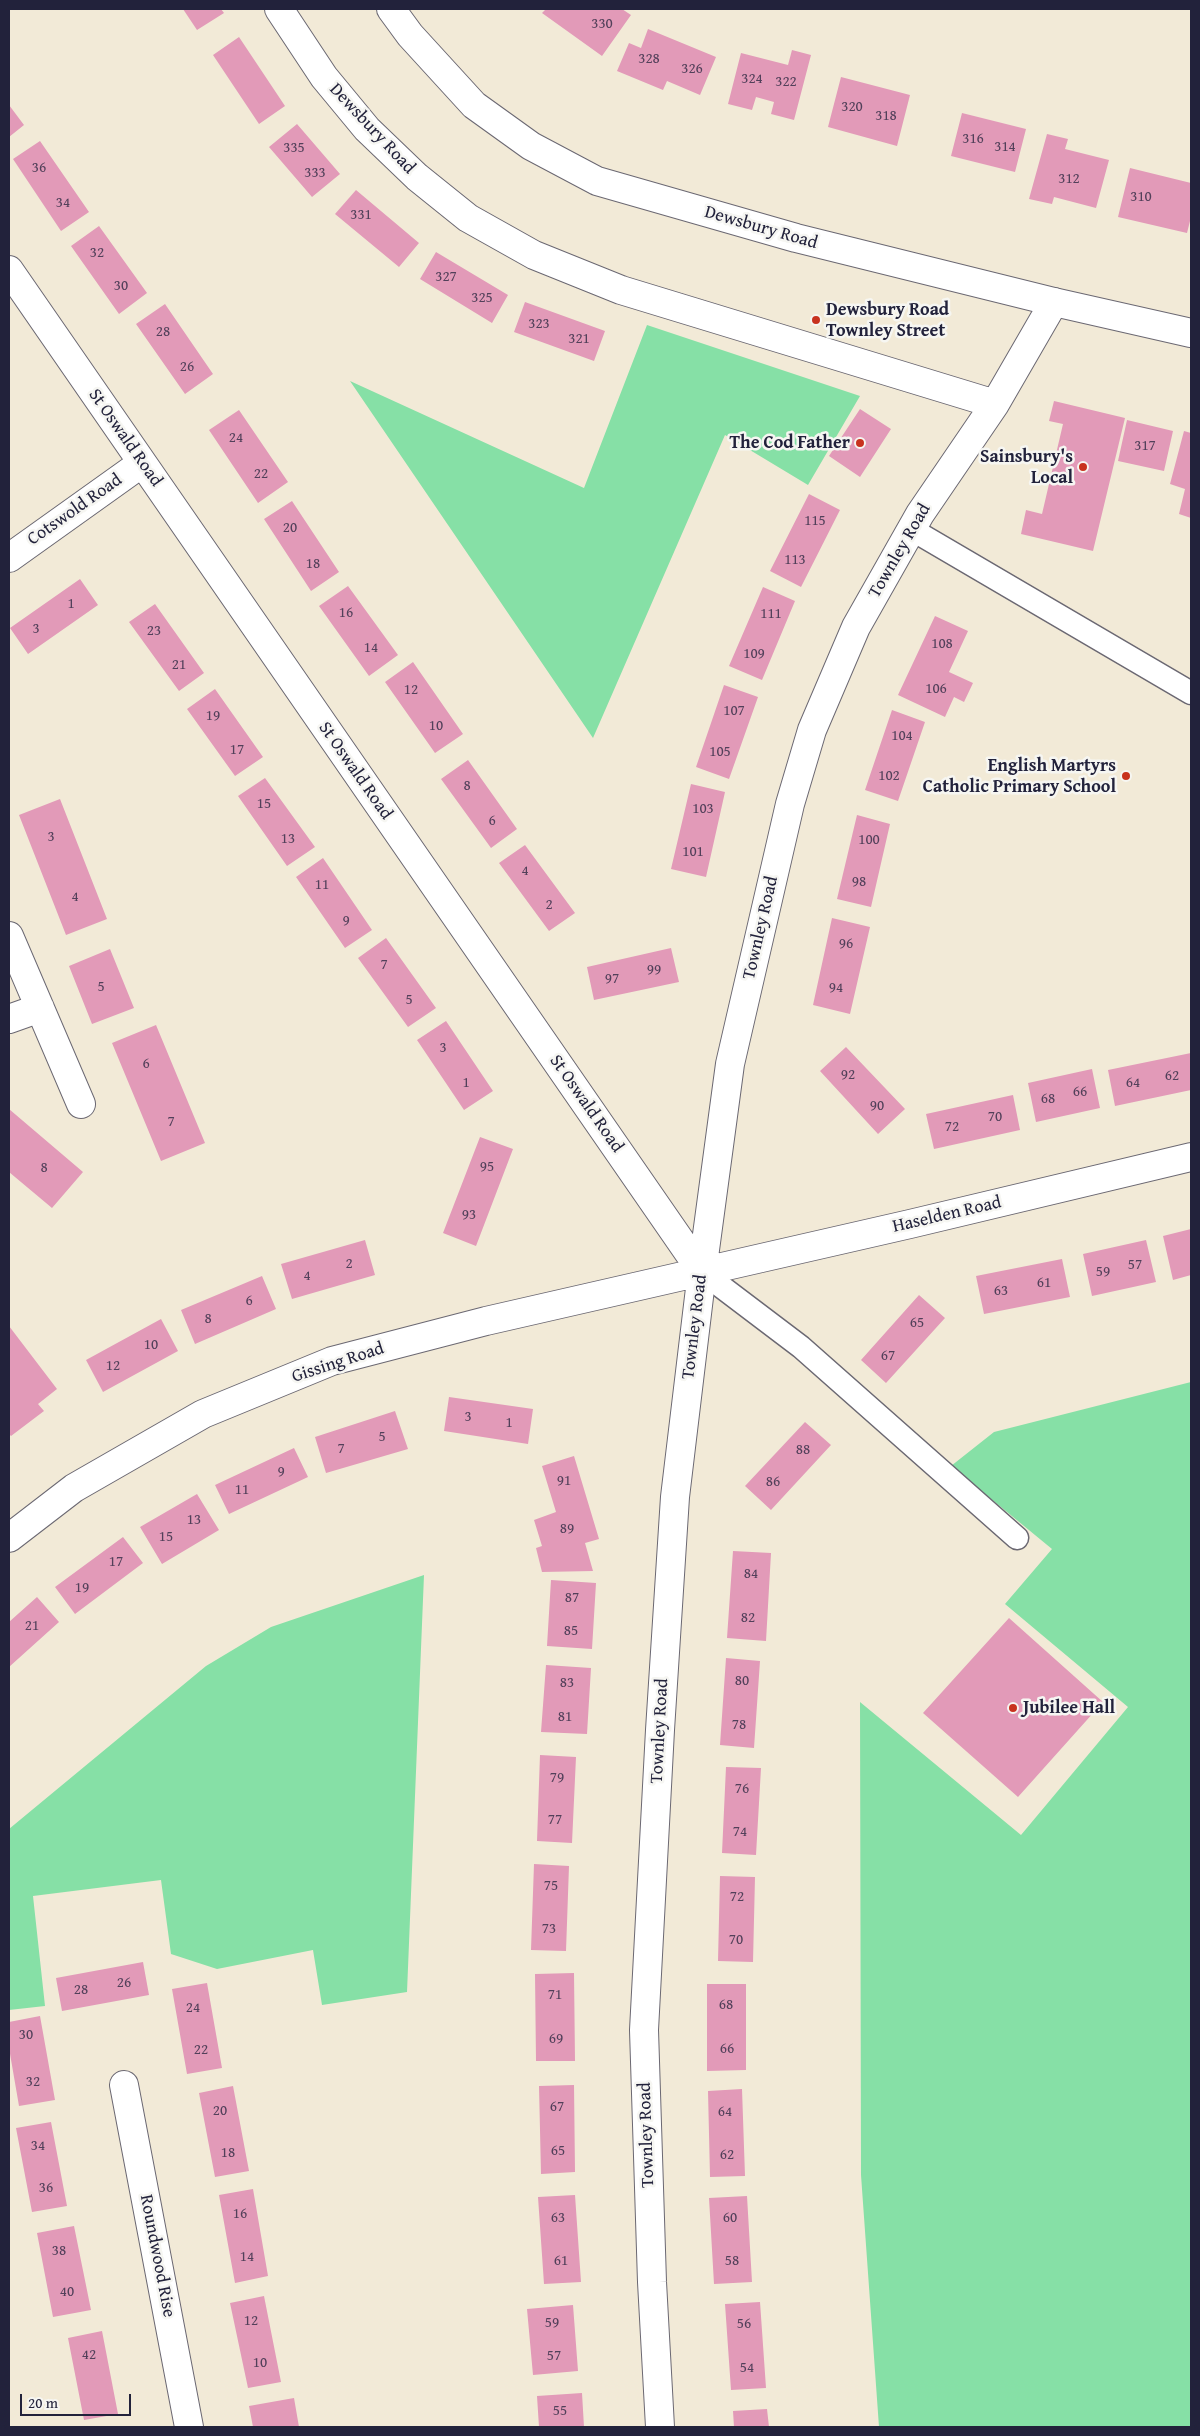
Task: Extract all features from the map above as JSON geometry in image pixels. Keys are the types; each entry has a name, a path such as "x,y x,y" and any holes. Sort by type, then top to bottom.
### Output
{"main road":[{"name":"Dewsbury Road","path":"279,9 324,77 367,129 403,164 468,218 534,255 621,290 995,404"},
{"name":"Dewsbury Road","path":"391,9 410,35 474,105 531,146 597,181 796,238 1054,302 1191,333"},
{"name":"St Oswald Road","path":"9,270 702,1272"},
{"name":"Townley Road","path":"660,2427 652,2282 644,2030 675,1497 702,1272 730,1064 790,804 812,730 856,627 911,529 995,404 1054,302"},
{"name":"Cotswold Road","path":"9,558 142,463"},
{"path":"9,936 81,1104"},
{"path":"9,1019 40,1008"},
{"name":"Haselden Road","path":"702,1272 1191,1157"},
{"name":"Gissing Road","path":"9,1538 74,1488 204,1414 332,1361 486,1320 702,1272"},
{"name":"Roundwood Rise","path":"124,2085 189,2427"}],"lane":[{"path":"911,529 1191,693"},
{"path":"702,1272 801,1347 1017,1538"}],"green space":[{"path":"647,325 860,396 808,485 725,435 593,738 350,381 584,488"},
{"path":"1191,1382 1191,2427 879,2427 861,2175 860,1702 1021,1835 1128,1707 1005,1604 1052,1549 951,1466 994,1432"},
{"path":"424,1575 407,1992 322,2005 313,1950 217,1969 171,1954 161,1880 33,1896 45,2006 9,2010 9,1829 206,1666 271,1627"}],"building":[{"path":"183,9 221,9 224,13 197,30"},
{"path":"546,9 622,9 631,15 602,56 542,13"},
{"path":"648,29 716,57 700,95 667,81 663,90 617,71 629,43 641,48"},
{"path":"239,37 285,106 259,124 213,55"},
{"path":"792,50 811,55 794,120 771,114 774,102 756,97 752,110 728,104 741,53 788,65"},
{"path":"841,77 910,95 897,146 828,127"},
{"path":"9,105 24,125 9,137"},
{"path":"962,113 1026,129 1015,172 951,156"},
{"path":"297,124 340,174 312,197 269,147"},
{"path":"1047,134 1068,139 1065,149 1109,160 1096,208 1054,197 1052,204 1029,199"},
{"path":"40,141 89,212 61,231 13,159"},
{"path":"1130,168 1191,183 1191,217 1187,233 1118,217"},
{"path":"356,190 419,243 399,267 335,214"},
{"path":"99,226 147,293 119,314 71,246"},
{"path":"436,252 508,295 492,323 420,279"},
{"path":"525,302 605,331 594,361 514,332"},
{"path":"165,304 213,374 185,394 136,324"},
{"name":"Sainsbury's Local","path":"1054,401 1125,418 1093,551 1021,534 1026,510 1042,514 1063,424 1049,421"},
{"name":"The Cod Father","path":"860,409 891,429 860,477 829,456"},
{"path":"239,410 288,482 258,503 209,430"},
{"path":"1127,420 1173,431 1164,471 1118,461"},
{"path":"1184,431 1191,433 1191,518 1179,514 1185,489 1170,484"},
{"path":"809,494 840,510 801,587 770,571"},
{"path":"292,501 339,572 311,591 264,519"},
{"path":"80,579 98,605 28,654 10,628"},
{"path":"348,586 398,655 369,676 319,606"},
{"path":"763,587 795,601 762,680 729,666"},
{"path":"155,604 204,673 179,691 129,622"},
{"path":"935,616 968,631 949,672 973,683 964,702 954,697 945,717 898,695"},
{"path":"413,662 463,734 435,753 385,682"},
{"path":"724,685 758,697 729,779 696,767"},
{"path":"215,689 263,757 235,776 187,709"},
{"path":"892,710 925,722 898,801 865,790"},
{"path":"468,760 517,829 491,848 441,779"},
{"path":"265,778 315,847 287,866 238,796"},
{"path":"691,784 725,792 706,877 671,869"},
{"path":"60,799 107,919 66,935 19,815"},
{"path":"857,815 890,824 871,907 837,899"},
{"path":"525,845 575,913 549,931 499,863"},
{"path":"323,858 372,930 345,948 296,877"},
{"path":"832,918 870,927 850,1014 813,1005"},
{"path":"386,938 436,1008 408,1027 358,958"},
{"path":"671,948 679,982 594,1000 587,967"},
{"path":"110,949 134,1008 92,1024 69,966"},
{"path":"446,1021 493,1091 464,1110 417,1040"},
{"path":"156,1025 205,1143 161,1161 112,1043"},
{"path":"846,1047 905,1109 878,1134 820,1071"},
{"path":"1191,1053 1191,1090 1115,1106 1108,1070"},
{"path":"1092,1069 1100,1108 1036,1122 1028,1083"},
{"path":"1013,1095 1020,1130 934,1149 926,1114"},
{"path":"9,1109 83,1172 52,1208 9,1172"},
{"path":"480,1137 513,1149 476,1246 443,1233"},
{"path":"1191,1229 1191,1275 1173,1280 1163,1236"},
{"path":"365,1240 375,1275 292,1299 281,1264"},
{"path":"1146,1240 1156,1282 1092,1296 1083,1254"},
{"path":"1062,1259 1070,1297 984,1314 976,1276"},
{"path":"262,1276 276,1309 195,1344 181,1310"},
{"path":"919,1295 945,1318 886,1383 861,1360"},
{"path":"161,1319 178,1351 103,1392 86,1360"},
{"path":"9,1326 57,1389 38,1404 44,1411 11,1436 9,1434"},
{"path":"449,1397 533,1409 528,1444 444,1431"},
{"path":"395,1411 408,1449 326,1473 315,1437"},
{"path":"805,1422 831,1445 771,1510 745,1486"},
{"path":"294,1448 308,1477 229,1514 215,1485"},
{"path":"574,1456 599,1539 585,1543 593,1571 542,1572 536,1548 542,1546 534,1520 556,1512 542,1466"},
{"path":"197,1494 219,1530 162,1564 140,1527"},
{"path":"123,1537 143,1563 75,1614 55,1587"},
{"path":"733,1551 771,1553 766,1641 727,1638"},
{"path":"551,1580 596,1583 592,1649 547,1646"},
{"path":"37,1597 59,1622 9,1667 9,1622"},
{"name":"Jubilee Hall","path":"1009,1618 1103,1702 1018,1797 923,1713"},
{"path":"726,1658 760,1661 754,1748 720,1745"},
{"path":"546,1665 591,1668 587,1734 541,1732"},
{"path":"540,1755 576,1757 572,1843 537,1841"},
{"path":"726,1767 761,1768 756,1855 722,1853"},
{"path":"534,1864 569,1866 566,1951 531,1950"},
{"path":"720,1876 755,1877 753,1962 718,1961"},
{"path":"143,1962 149,1995 62,2011 56,1978"},
{"path":"574,1973 575,2061 536,2061 535,1974"},
{"path":"207,1983 222,2068 187,2074 172,1989"},
{"path":"707,1984 746,1984 746,2070 707,2071"},
{"path":"40,2016 55,2100 19,2106 9,2048 9,2022"},
{"path":"574,2085 575,2172 541,2174 539,2086"},
{"path":"233,2086 249,2171 215,2177 199,2093"},
{"path":"742,2089 745,2176 710,2177 708,2091"},
{"path":"51,2122 67,2206 32,2212 16,2128"},
{"path":"253,2189 268,2276 235,2283 219,2195"},
{"path":"575,2195 581,2282 544,2284 538,2197"},
{"path":"747,2196 752,2282 714,2284 709,2198"},
{"path":"74,2226 91,2310 53,2317 37,2233"},
{"path":"264,2296 281,2382 248,2388 230,2303"},
{"path":"760,2302 766,2388 731,2390 725,2304"},
{"path":"573,2305 578,2371 533,2375 527,2309"},
{"path":"102,2331 118,2414 84,2420 68,2338"},
{"path":"582,2393 584,2427 539,2427 537,2396"},
{"path":"294,2398 299,2427 253,2427 249,2406"},
{"path":"767,2409 769,2427 734,2427 733,2411"}],"place":[{"name":"Dewsbury Road Townley Street","path":"816,320"},
{"name":"The Cod Father","path":"860,443"},
{"name":"Sainsbury's Local","path":"1083,467"},
{"name":"English Martyrs Catholic Primary School","path":"1126,776"},
{"name":"Jubilee Hall","path":"1013,1708"}]}
